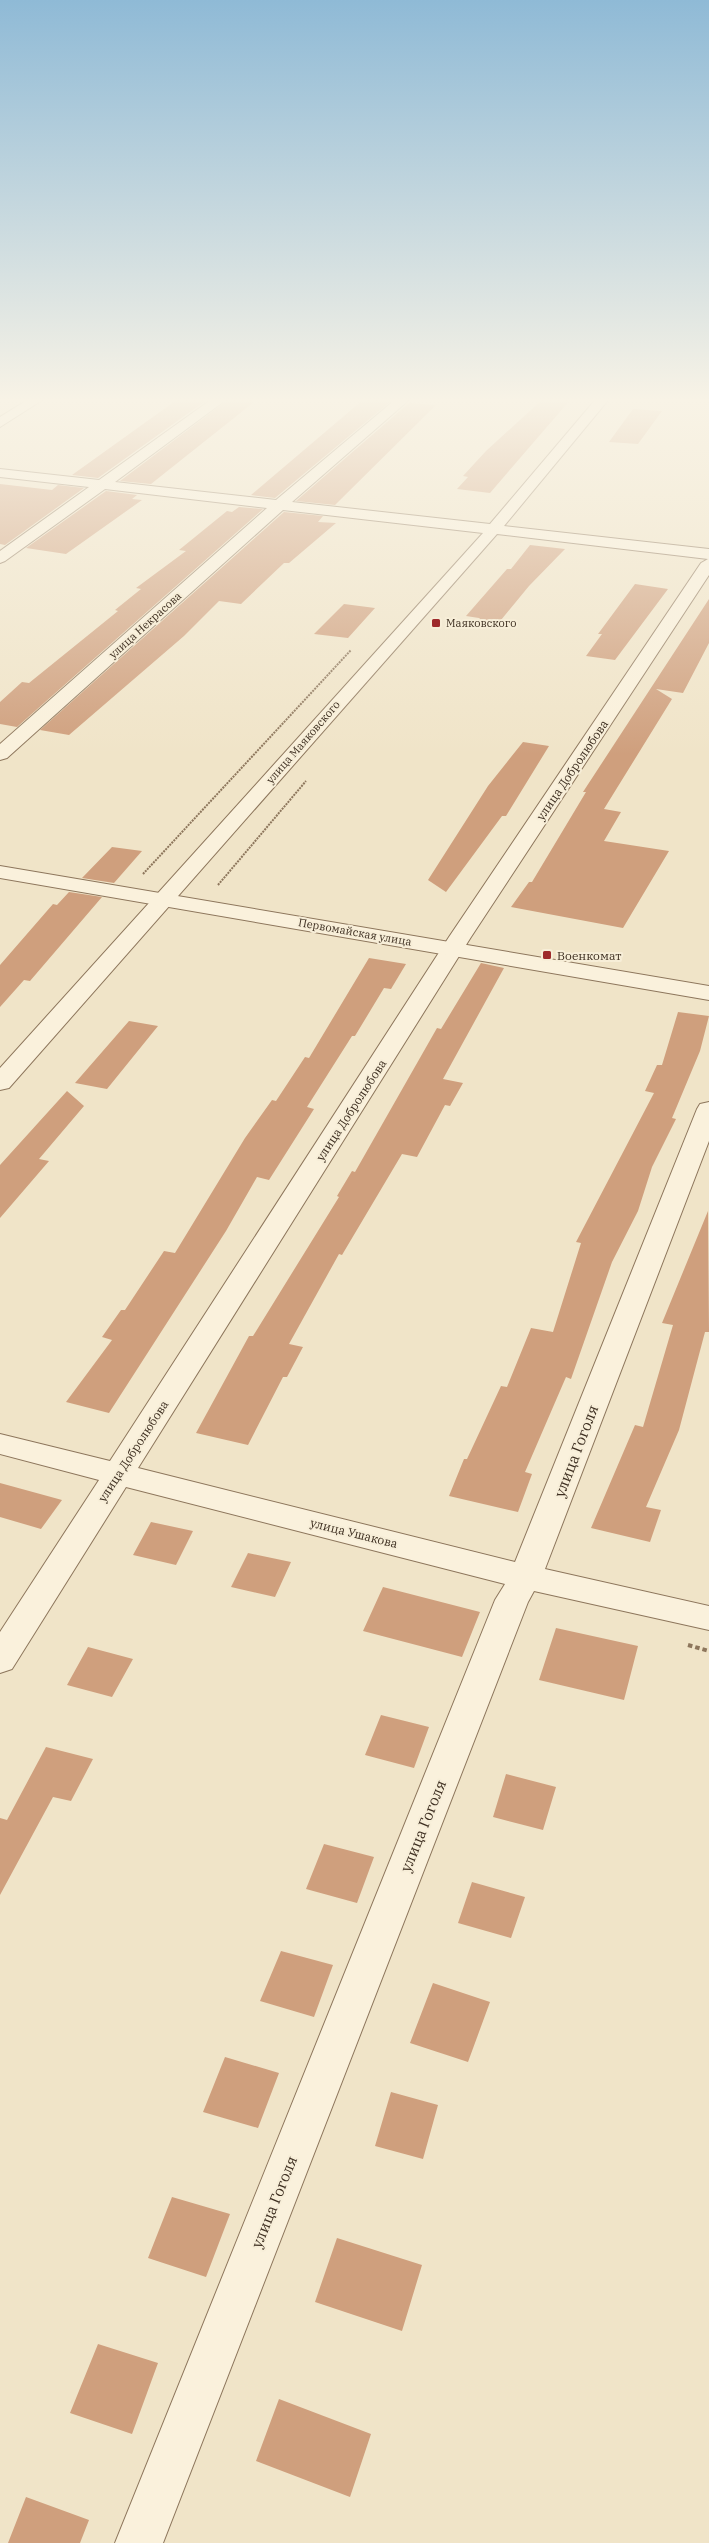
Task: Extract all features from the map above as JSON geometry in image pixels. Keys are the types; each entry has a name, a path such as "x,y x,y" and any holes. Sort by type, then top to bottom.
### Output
{"street":[{"path":"0,558 56,518"},
{"name":"улица Некрасова","path":"0,754 265,518"},
{"path":"397,518 709,554"},
{"name":"улица Маяковского","path":"0,1083 503,518"},
{"name":"улица Добролюбова","path":"0,1660 454,950 709,563"},
{"name":"Первомайская улица","path":"0,872 709,993"},
{"name":"улица Гоголя","path":"139,2543 512,1600 526,1577 709,1109"},
{"name":"улица Ушакова","path":"0,1444 526,1577 709,1618"}],"path":[{"path":"213,891 311,774"}],"building":[{"path":"0,518 43,518 5,545 0,544"},
{"path":"69,518 117,518 66,554 26,548"},
{"path":"219,518 253,518 17,727 0,724 0,702 22,682 29,683 118,611 115,610 141,589 136,588 186,551 179,550"},
{"path":"278,518 322,518 318,522 336,523 289,563 284,563 241,604 219,601 184,636 69,735 40,730"},
{"path":"530,545 565,549 529,586 501,620 496,620 490,627 479,618 466,616 507,569 511,569"},
{"path":"635,584 668,589 615,660 586,656 602,634 598,634"},
{"path":"709,599 709,643 683,693 656,689 672,699 604,809 621,812 604,841 669,851 623,928 511,907 529,882 532,882 586,792 583,792"},
{"path":"344,604 375,608 348,638 314,634"},
{"path":"523,742 549,746 506,816 502,816 446,892 428,880 488,786"},
{"path":"112,847 142,851 114,883 82,878"},
{"path":"69,892 102,897 30,981 24,980 0,1007 0,965 53,904 57,905"},
{"path":"369,958 406,964 391,989 384,988 355,1036 352,1036 307,1107 314,1109 269,1180 257,1177 226,1231 109,1413 66,1402 112,1340 102,1337 121,1310 125,1310 164,1251 175,1253 245,1138 272,1100 276,1101 305,1057 309,1058"},
{"path":"481,963 504,968 443,1079 463,1083 450,1106 445,1105 417,1157 402,1154 342,1255 339,1254 289,1344 303,1347 287,1377 283,1377 248,1445 196,1433 249,1336 253,1336 339,1197 337,1196 352,1171 355,1172 437,1028 441,1029"},
{"path":"678,1012 709,1016 700,1051 672,1118 676,1119 652,1167 638,1211 612,1262 571,1379 566,1377 525,1472 532,1474 518,1512 449,1496 464,1459 467,1459 501,1386 507,1387 531,1328 553,1332 581,1243 576,1242 654,1093 645,1091 657,1065 662,1065"},
{"path":"129,1021 158,1026 107,1089 75,1083"},
{"path":"67,1091 84,1106 39,1159 49,1161 0,1218 0,1165"},
{"path":"708,1211 709,1332 705,1332 679,1430 646,1507 661,1510 650,1542 591,1528 635,1425 643,1427 673,1325 662,1323"},
{"path":"0,1483 62,1500 41,1529 0,1517"},
{"path":"151,1522 193,1531 176,1565 133,1555"},
{"path":"248,1553 291,1562 275,1597 231,1587"},
{"path":"383,1587 480,1612 462,1657 363,1631"},
{"path":"556,1628 638,1646 624,1700 539,1680"},
{"path":"88,1647 133,1659 112,1697 67,1685"},
{"path":"381,1715 429,1727 414,1768 365,1755"},
{"path":"46,1747 93,1759 71,1801 53,1797 0,1895 0,1818 7,1820"},
{"path":"506,1774 556,1787 543,1830 493,1817"},
{"path":"324,1844 374,1857 357,1903 306,1889"},
{"path":"472,1882 525,1897 511,1938 458,1923"},
{"path":"281,1951 333,1965 314,2017 260,2001"},
{"path":"433,1983 490,2002 468,2062 410,2043"},
{"path":"225,2057 279,2073 258,2128 203,2112"},
{"path":"391,2092 438,2105 423,2159 375,2146"},
{"path":"172,2197 230,2214 206,2277 148,2258"},
{"path":"337,2238 422,2265 402,2331 315,2302"},
{"path":"98,2344 158,2363 132,2434 70,2413"},
{"path":"279,2399 371,2434 350,2497 256,2461"},
{"path":"26,2497 89,2520 80,2543 8,2543"}],"place":[{"name":"Маяковского","path":"436,623"},
{"name":"Военкомат","path":"547,955"}]}
